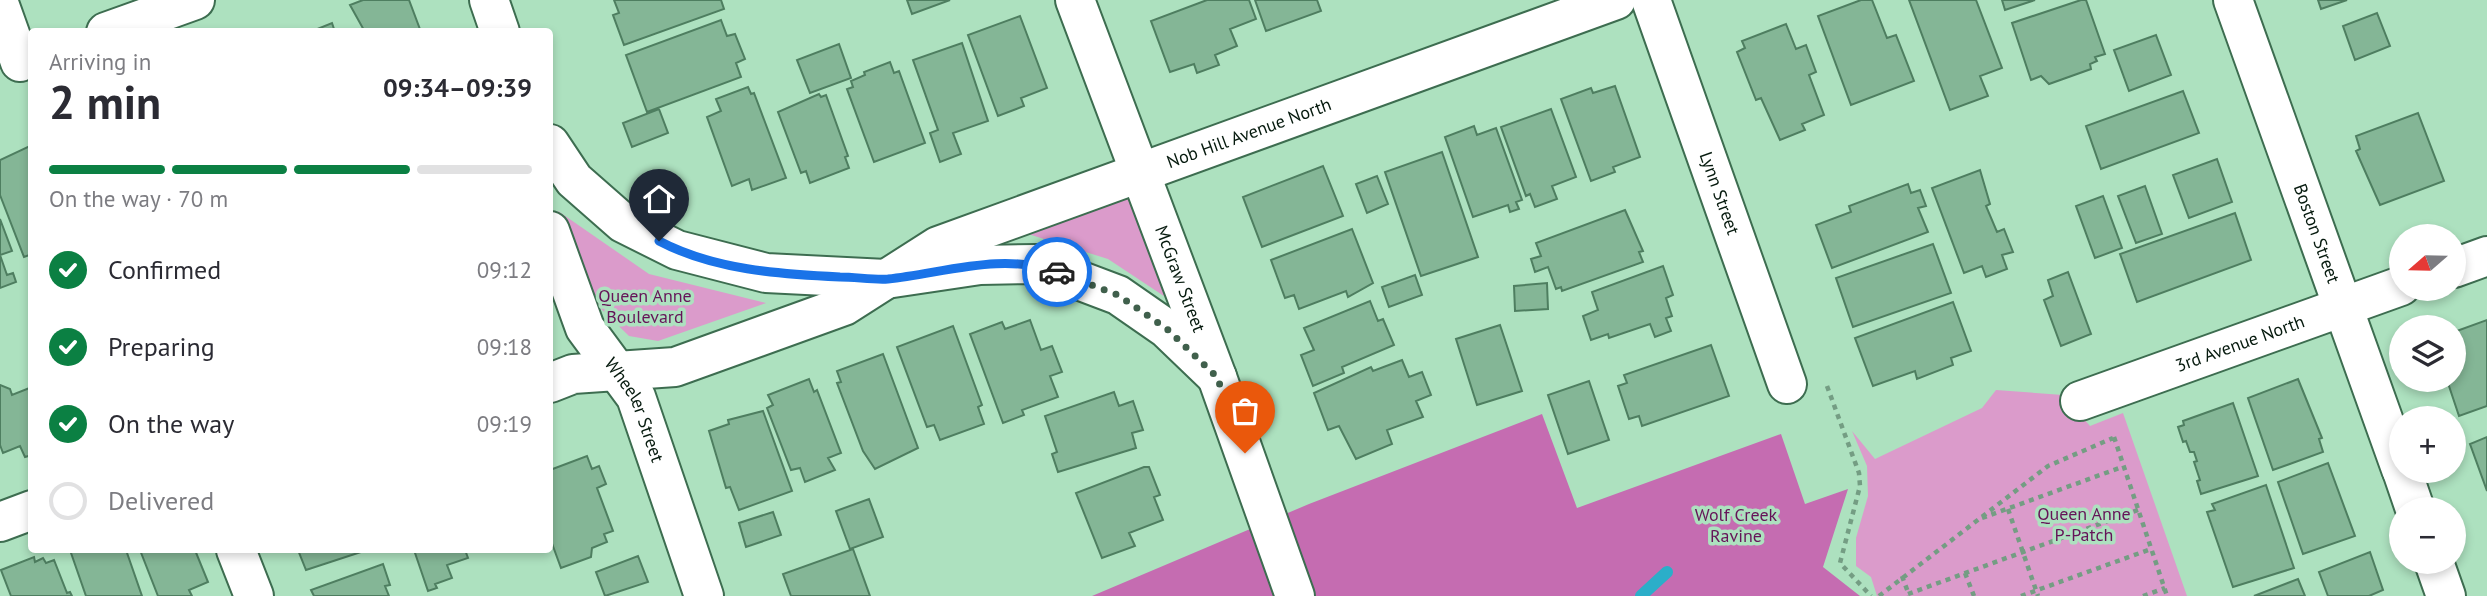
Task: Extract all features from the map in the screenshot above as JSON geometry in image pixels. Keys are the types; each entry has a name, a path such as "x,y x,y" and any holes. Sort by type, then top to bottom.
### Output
{"street":[{"path":"117,28 195,0"},
{"path":"489,0 499,28"},
{"name":"McGraw Street","path":"1075,0 1217,377 1295,596"},
{"name":"Nob Hill Avenue North","path":"553,382 573,374 675,367 844,306 938,246 1616,0"},
{"name":"Lynn Street","path":"1651,0 1787,384"},
{"name":"Boston Street","path":"2233,0 2389,436"},
{"path":"0,6 17,63"},
{"name":"Nob Hill Avenue North","path":"553,148 574,180 623,223 677,250 766,273 886,279 980,265 1037,264 1118,295 1167,329 1217,377"},
{"name":"Wheeler Street","path":"553,239 585,328 636,397 704,596"},
{"path":"2466,264 2487,256"},
{"name":"3rd Avenue North","path":"2080,401 2389,291"},
{"path":"0,522 28,512"},
{"path":"237,553 254,596"},
{"path":"2438,574 2446,596"}],"path":[{"path":"1825,380 1859,473 1860,486 1840,563 1871,596"},
{"path":"1879,596 2049,466 2113,438 2118,429"},
{"path":"2113,438 2167,596"},
{"path":"1977,520 2122,467"},
{"path":"2008,509 2037,593"},
{"path":"1902,576 1909,595 2138,510"},
{"path":"2021,596 2037,593 2151,549"},
{"path":"1965,573 1974,596"},
{"path":"2143,596 2165,588"}],"green space":[{"path":"1136,194 1179,306 1108,259 1025,233"},
{"name":"Queen Anne Boulevard","path":"558,211 649,274 766,303 658,341 629,336 593,301"},
{"name":"Queen Anne P-Patch","path":"1996,390 2063,395 2090,426 2123,413 2187,596 1877,596 1871,577 1856,566 1856,538 1868,496 1867,466 1852,431 1875,459 1982,408"},
{"name":"Wolf Creek Ravine","path":"1542,414 1577,508 1781,434 1805,504 1848,489 1823,567 1860,596 1092,596 1309,504"}],"building":[{"path":"363,0 409,0 420,28 363,28 350,5"},
{"path":"614,0 721,0 724,9 624,45 613,15 619,13"},
{"path":"907,0 950,0 912,14"},
{"path":"1207,0 1249,0 1256,19 1230,29 1237,46 1215,55 1219,65 1197,73 1194,64 1170,72 1151,21"},
{"path":"1255,0 1317,0 1321,11 1266,31"},
{"path":"1861,0 1872,0 1887,38 1896,35 1914,81 1851,105 1818,16"},
{"path":"1909,0 1976,0 2002,68 1980,76 1988,96 1950,110"},
{"path":"2002,0 2035,0 2005,10"},
{"path":"2086,0 2105,54 2095,57 2097,61 2090,64 2091,69 2049,84 2041,76 2031,80 2012,23"},
{"path":"2318,0 2347,0 2321,9"},
{"path":"2377,13 2390,46 2355,60 2343,26"},
{"path":"1020,16 1047,88 1021,98 1024,106 998,116 968,35"},
{"path":"721,20 727,36 735,34 745,59 736,63 741,77 647,112 626,55"},
{"path":"332,23 334,28 320,28"},
{"path":"1786,24 1796,49 1806,45 1816,72 1809,75 1824,115 1802,124 1805,130 1780,140 1761,98 1756,100 1737,52 1745,48 1742,41"},
{"path":"2156,35 2171,75 2129,91 2114,50"},
{"path":"962,43 988,121 953,133 961,154 940,162 930,133 938,130 913,60"},
{"path":"839,44 851,78 810,93 797,60"},
{"path":"890,62 894,73 899,71 925,143 874,162 847,89 853,87 851,81 865,75 864,72"},
{"path":"1615,86 1640,157 1613,167 1615,172 1591,181 1561,99 1591,88 1593,93"},
{"path":"748,87 751,94 754,93 786,178 752,190 749,179 732,186 707,117 721,111 716,99"},
{"path":"2183,91 2199,133 2101,169 2086,126"},
{"path":"819,94 821,97 826,95 848,156 845,157 849,168 810,183 806,171 801,173 778,112"},
{"path":"659,109 668,133 632,147 623,123"},
{"path":"1551,109 1576,177 1552,186 1557,199 1535,207 1530,194 1526,196 1501,127"},
{"path":"2418,113 2444,181 2380,205 2356,151 2360,149 2356,136"},
{"path":"1474,126 1477,135 1496,128 1522,200 1516,202 1519,209 1510,212 1508,205 1473,217 1445,137"},
{"path":"28,147 28,256 24,257 0,195 0,160"},
{"path":"1442,152 1478,257 1421,276 1385,172"},
{"path":"2217,159 2232,202 2189,218 2173,175"},
{"path":"1323,166 1343,216 1262,247 1243,197"},
{"path":"1980,170 1990,204 1986,206 1997,232 2004,229 2013,252 2002,255 2007,269 1986,277 1982,266 1964,273 1932,188"},
{"path":"1377,176 1388,204 1367,213 1356,184"},
{"path":"1908,184 1911,193 1920,190 1926,206 1918,208 1928,232 1832,268 1816,225 1851,212 1849,206"},
{"path":"2145,186 2162,234 2136,243 2118,196"},
{"path":"2103,196 2122,248 2095,258 2076,206"},
{"path":"1625,210 1643,251 1639,252 1643,262 1562,291 1561,287 1556,289 1548,267 1535,272 1531,259 1541,256 1536,243"},
{"path":"2235,213 2251,260 2137,302 2120,254"},
{"path":"0,219 12,251 0,255"},
{"path":"1352,229 1373,283 1348,297 1346,291 1299,309 1294,295 1285,298 1271,260"},
{"path":"1933,244 1951,293 1853,327 1836,278"},
{"path":"0,255 7,275 13,273 16,282 0,288"},
{"path":"1663,266 1673,295 1666,298 1672,316 1666,318 1671,331 1655,337 1650,324 1609,338 1608,334 1591,340 1583,316 1598,310 1592,292"},
{"path":"2068,272 2091,334 2061,346 2044,300 2053,296 2048,280"},
{"path":"1415,275 1422,295 1389,307 1382,287"},
{"path":"1547,283 1548,309 1515,311 1514,286"},
{"path":"1370,301 1378,321 1383,319 1394,345 1342,367 1344,373 1313,386 1301,355 1314,350 1304,328"},
{"path":"1953,302 1971,351 1951,358 1953,365 1917,379 1915,371 1873,386 1855,338"},
{"path":"1030,320 1041,350 1052,346 1062,372 1050,376 1058,397 1022,410 1024,415 1003,423 970,334 1002,322 1005,329"},
{"path":"2487,320 2487,406 2466,414 2466,406 2456,406 2451,392 2466,392 2466,328"},
{"path":"1500,325 1522,391 1477,405 1456,339"},
{"path":"953,326 982,405 978,407 984,424 940,440 934,425 927,427 897,347"},
{"path":"1711,345 1729,396 1642,426 1639,416 1629,419 1618,386 1627,383 1624,375"},
{"path":"883,354 918,448 875,469 863,451 837,383 841,382 837,371"},
{"path":"1402,360 1409,377 1422,372 1431,395 1416,401 1423,417 1387,430 1392,444 1356,459 1339,426 1328,430 1314,393 1371,367 1373,371"},
{"path":"809,379 814,392 817,390 841,453 828,458 835,470 805,482 800,468 791,470 767,408 773,405 768,395"},
{"path":"2298,379 2322,438 2319,439 2323,452 2273,470 2248,398"},
{"path":"1589,381 1609,440 1568,454 1548,395"},
{"path":"0,385 10,389 12,395 28,389 28,456 25,457 20,446 3,453 0,445"},
{"path":"1114,392 1119,406 1133,401 1143,430 1132,433 1136,448 1058,472 1052,454 1057,452 1045,416"},
{"path":"2233,403 2258,476 2201,494 2194,452 2190,452 2186,441 2183,442 2178,427 2184,425 2183,421"},
{"path":"763,411 792,491 739,510 730,487 726,488 709,431 729,424 728,420"},
{"path":"2487,437 2487,491 2470,444"},
{"path":"587,456 592,469 599,466 606,484 597,488 613,531 604,534 607,542 592,548 591,557 561,568 553,546 553,469"},
{"path":"2328,463 2355,536 2303,554 2278,482"},
{"path":"1149,467 1160,495 1154,497 1163,520 1129,533 1135,546 1102,558 1076,493"},
{"path":"2266,485 2294,568 2233,587 2207,512 2215,510 2212,504"},
{"path":"869,499 883,537 850,549 836,511"},
{"path":"773,512 781,535 746,547 739,523"},
{"path":"853,549 870,596 791,596 783,574"},
{"path":"2370,552 2383,590 2369,596 2328,596 2319,572"},
{"path":"71,553 127,553 142,596 86,596"},
{"path":"141,553 196,553 208,582 189,590 192,596 158,596"},
{"path":"299,553 358,553 306,570"},
{"path":"415,553 466,553 468,558 447,565 452,578 435,584 437,588 428,591"},
{"path":"638,556 648,582 605,596 596,572"},
{"path":"34,557 35,562 43,558 46,563 54,560 67,593 70,592 72,596 11,596 1,570"},
{"path":"383,564 390,585 385,586 389,596 314,596 311,590"},
{"path":"2298,579 2305,596 2254,596"}],"waterway":[{"path":"1641,596 1667,572"}],"way so far":[{"path":"1057,272 1118,295 1167,329 1217,377 1245,453"}],"route":[{"path":"659,241 677,250 766,273 886,279 980,265 1037,264 1057,272"}]}
